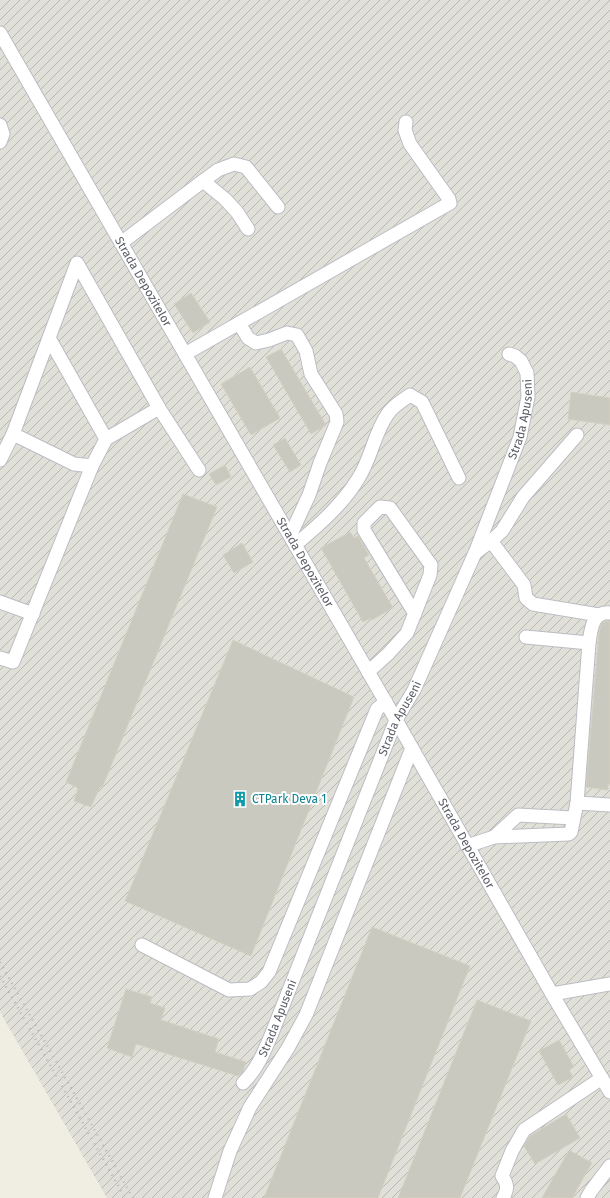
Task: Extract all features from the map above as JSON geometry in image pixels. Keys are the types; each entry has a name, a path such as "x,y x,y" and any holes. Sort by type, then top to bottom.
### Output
{"street":[{"name":"Strada Depozitelor","path":"0,34 386,702 552,994 610,1092"},
{"path":"185,354 450,203 449,199 410,144 405,130 406,122"},
{"path":"0,124 3,134 0,142"},
{"path":"121,242 218,170 234,164 246,167 278,207"},
{"path":"203,181 225,199 248,229"},
{"path":"0,460 13,434 77,263 159,408 199,470"},
{"path":"239,323 248,338 256,343 287,333 296,335 306,350 310,374 336,414 337,422 320,463 292,540"},
{"path":"49,338 106,439"},
{"name":"Strada Apuseni","path":"243,1083 255,1069 272,1033 396,720 414,690 475,552 520,437 526,410 528,388 526,373 521,361 515,356 509,354"},
{"path":"292,540 331,514 349,492 359,477 387,414 396,404 410,395 422,402 459,478"},
{"path":"0,658 13,662 92,466 106,439 159,408"},
{"path":"13,434 74,464 92,466"},
{"path":"475,552 502,531 523,497 577,435"},
{"path":"368,672 388,654 407,633 415,614 430,575 431,565 390,508 380,507 364,523 364,530 415,614"},
{"path":"491,541 524,585 526,598 533,604 604,614"},
{"path":"0,602 33,614"},
{"path":"467,846 494,837 569,834 571,832 577,803 589,643 593,622 604,614"},
{"path":"526,637 589,643"},
{"path":"142,945 229,990 250,990 261,982 269,972 377,709 386,702"},
{"name":"Strada Apuseni","path":"216,1198 230,1151 250,1107 288,1048 306,1015 412,748"},
{"path":"577,803 610,805"},
{"path":"494,837 518,815 573,818"},
{"path":"552,994 610,984"},
{"path":"503,1198 507,1190 507,1183 502,1176 512,1151 524,1130 602,1078"},
{"path":"587,1198 610,1166"}],"shaded area":[{"path":"0,0 610,0 610,1198 107,1198 0,1012"}],"building":[{"path":"191,293 210,322 193,333 174,304"},
{"path":"281,349 326,425 311,434 266,357"},
{"path":"250,367 280,418 251,435 221,384"},
{"path":"571,392 610,398 610,425 568,419"},
{"path":"285,438 301,465 290,472 273,445"},
{"path":"225,465 231,477 216,485 209,474"},
{"path":"183,494 217,507 102,788 100,787 91,807 74,801 78,788 66,782"},
{"path":"350,532 354,538 358,536 369,555 364,558 393,608 372,620 371,618 363,622 321,548"},
{"path":"242,543 253,562 234,573 223,555"},
{"path":"610,621 610,785 608,784 608,790 586,787 599,632 602,623"},
{"name":"CTPark Deva 1","path":"233,640 354,697 251,956 125,901"},
{"path":"372,927 470,966 378,1198 264,1198"},
{"path":"126,989 152,997 150,1003 165,1008 161,1020 219,1039 215,1052 246,1062 243,1072 238,1076 136,1044 132,1057 107,1048"},
{"path":"477,1000 531,1021 460,1198 398,1198"},
{"path":"559,1040 574,1067 569,1070 573,1077 558,1085 539,1051"},
{"path":"566,1114 580,1138 535,1164 524,1146 530,1136"},
{"path":"569,1150 592,1163 572,1198 542,1198"}],"railway":[{"path":"0,962 133,1198"},
{"path":"0,976 125,1198"}],"place":[{"name":"CTPark Deva 1","path":"240,799"}]}
